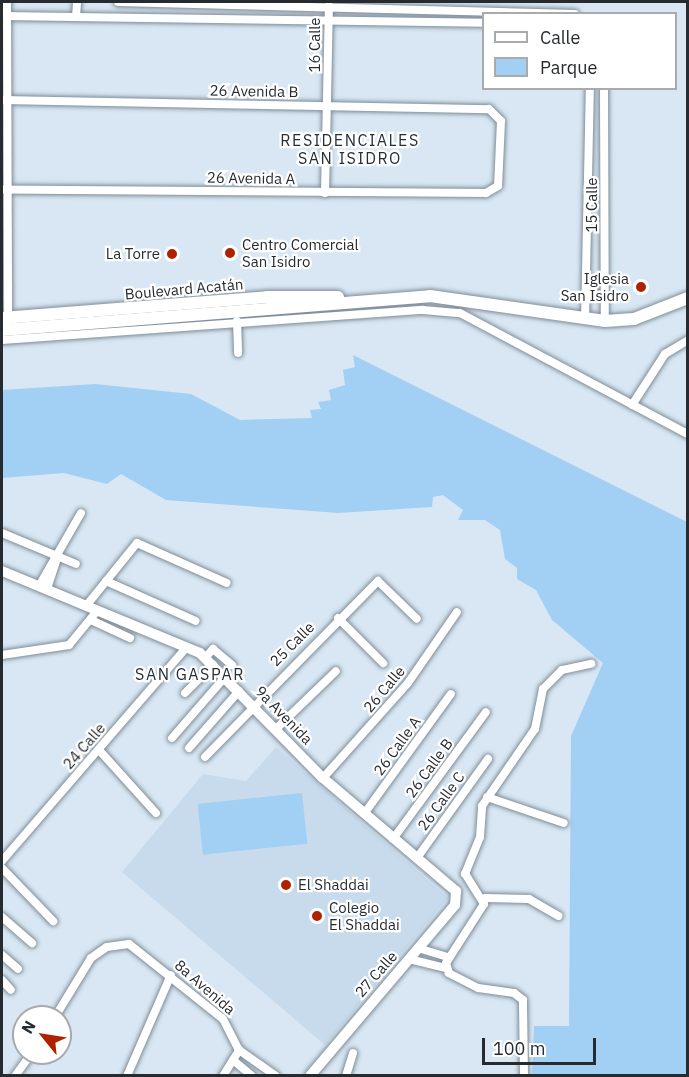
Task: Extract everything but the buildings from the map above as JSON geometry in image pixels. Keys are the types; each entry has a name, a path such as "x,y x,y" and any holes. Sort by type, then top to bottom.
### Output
{"main road":[{"name":"Boulevard Acatán","path":"4,327 369,301 452,298 585,320 605,321 634,319 687,298"}],"street":[{"path":"8,2 4,16 4,327 237,321 423,310 460,313 687,434"},
{"path":"76,16 77,2"},
{"path":"118,2 283,3 514,12"},
{"path":"178,18 181,2"},
{"path":"283,3 283,20"},
{"name":"16 Calle","path":"325,193 329,106 329,6"},
{"path":"4,16 482,23"},
{"name":"15 Calle","path":"585,320 590,90"},
{"name":"15 Calle","path":"604,90 605,321"},
{"name":"26 Avenida B","path":"4,100 489,109 501,121 498,186"},
{"path":"589,125 606,125"},
{"name":"26 Avenida A","path":"5,190 486,194 498,186"},
{"path":"586,294 606,295"},
{"path":"237,321 238,353"},
{"path":"632,405 665,354 687,340"},
{"path":"43,588 81,513"},
{"path":"2,533 76,564"},
{"path":"2,655 69,645 91,612 106,581 137,543 227,583"},
{"name":"9a Avenida","path":"2,571 91,612 186,648 209,661 323,778 455,890"},
{"path":"106,581 196,621"},
{"name":"25 Calle","path":"205,757 252,704 378,581 417,618"},
{"path":"91,612 130,638"},
{"name":"26 Calle","path":"323,778 408,682 457,612"},
{"path":"338,618 383,663"},
{"name":"24 Calle","path":"2,861 186,648"},
{"path":"185,693 209,661 213,649 232,665"},
{"path":"558,916 529,899 485,898 465,874 480,837 487,797 535,729 543,689 562,670 591,664"},
{"path":"276,729 336,671"},
{"path":"172,738 225,677"},
{"path":"189,748 239,691"},
{"name":"26 Calle A","path":"364,814 451,694"},
{"name":"26 Calle B","path":"393,839 486,712"},
{"path":"99,750 156,813"},
{"name":"26 Calle C","path":"417,858 488,759"},
{"path":"487,797 564,823"},
{"path":"2,861 53,921"},
{"name":"27 Calle","path":"310,1076 455,905 455,890"},
{"path":"446,968 447,957 485,898"},
{"path":"2,917 32,943"},
{"name":"8a Avenida","path":"63,1005 100,950 129,944 171,975 232,1029 239,1050 276,1076"},
{"path":"418,948 447,957"},
{"path":"2,955 18,969"},
{"path":"409,959 446,968 478,988 514,993 523,1000 524,1076"},
{"path":"127,1076 171,975"},
{"path":"2,980 11,990"},
{"path":"223,1076 239,1050"},
{"path":"348,1074 353,1053"},
{"path":"233,1060 252,1076"}],"shaded area":[{"name":"El Shaddai","path":"276,747 448,898 325,1045 122,872 203,774 246,781"}],"green space":[{"path":"353,355 687,522 687,1075 532,1075 534,1026 569,1026 571,736 603,663 552,620 536,590 517,579 517,568 505,559 500,530 485,520 458,520 463,510 443,495 433,497 432,507 338,513 166,500 121,474 107,484 64,473 2,478 2,390 95,384 191,394 240,420 312,418 310,410 321,409 318,402 331,400 329,390 345,385 343,370 355,367"},
{"path":"302,793 307,844 203,855 198,804"}],"place":[{"name":"Centro Comercial San Isidro","path":"230,253"},
{"name":"La Torre","path":"172,254"},
{"name":"Iglesia San Isidro","path":"641,287"},
{"name":"El Shaddai","path":"286,885"},
{"name":"Colegio El Shaddai","path":"317,916"}],"district":[{"name":"RESIDENCIALES SAN ISIDRO","path":"350,149"},
{"name":"SAN GASPAR","path":"190,674"}]}
